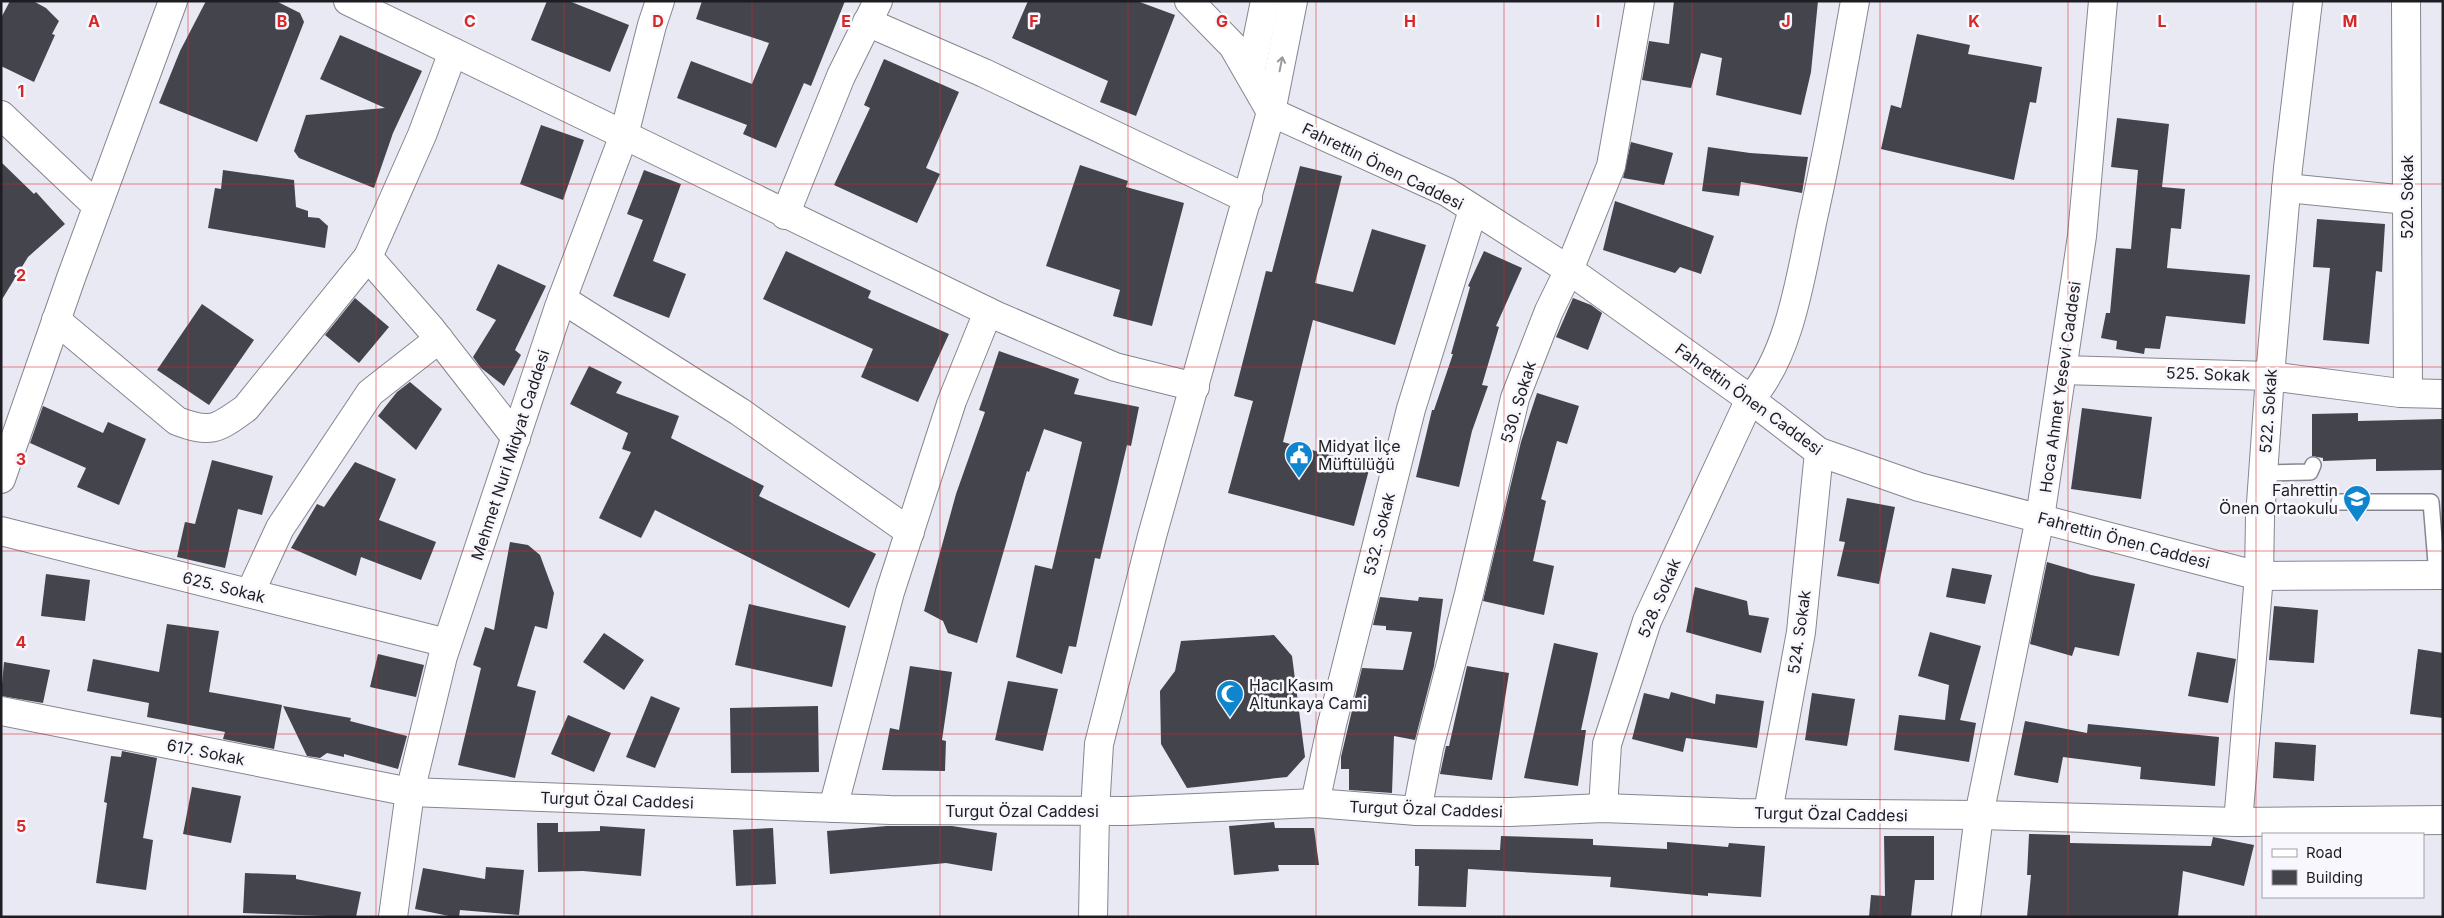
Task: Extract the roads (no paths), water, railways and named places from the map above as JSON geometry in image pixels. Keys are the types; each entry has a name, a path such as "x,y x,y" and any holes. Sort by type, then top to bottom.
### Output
{"street":[{"path":"1,479 97,206 173,1"},
{"path":"348,1 376,7 453,52 988,312 1115,367 1194,387"},
{"name":"Mehmet Nuri Midyat Caddesi","path":"393,917 410,792 447,643 562,299 624,135 660,1"},
{"path":"1189,1 1233,46 1272,112"},
{"path":"1250,75 1265,1"},
{"path":"1093,917 1094,811 1099,744 1152,536 1272,112 1293,1"},
{"name":"530. Sokak","path":"1417,811 1430,748 1469,594 1515,398 1549,311 1569,270 1611,166 1640,1"},
{"name":"528. Sokak","path":"1603,808 1607,744 1647,620 1750,399 1764,383 1793,312 1831,133 1855,1"},
{"name":"Hoca Ahmet Yesevi Caddesi","path":"1966,917 1979,815 2040,518 2082,236 2103,1"},
{"name":"522. Sokak","path":"2238,822 2259,576 2270,376 2286,188 2308,1"},
{"name":"520. Sokak","path":"2406,1 2408,393"},
{"path":"785,215 841,76 873,11 984,73 1248,199"},
{"path":"56,320 177,421 198,428 221,427 246,408 368,257 422,135 453,52"},
{"name":"Fahrettin Önen Caddesi","path":"1272,112 1447,192 1569,270 1750,399 1819,452 1919,486 2259,576 2440,575"},
{"path":"1,115 97,206"},
{"path":"2286,188 2407,200"},
{"name":"532. Sokak","path":"1315,803 1332,724 1411,409 1473,210"},
{"path":"368,257 439,340 516,438"},
{"path":"562,299 740,412 910,532"},
{"path":"833,808 890,592 952,401 988,312"},
{"path":"250,593 280,528 370,393 439,340"},
{"name":"525. Sokak","path":"2062,370 2270,376 2408,393 2443,394"},
{"name":"524. Sokak","path":"1768,812 1801,632 1819,452"},
{"name":"625. Sokak","path":"1,530 447,643"},
{"name":"617. Sokak","path":"1,711 410,792"},
{"name":"Turgut Özal Caddesi","path":"410,792 833,808 1094,811 1315,803 1417,811 1510,812 1603,808 1738,813 1979,815 2238,822 2443,820"}],"lane":[{"path":"2264,473 2310,472 2313,465"},
{"path":"2339,502 2430,502 2440,575"}],"place":[{"name":"Midyat İlçe Müftülüğü","path":"1299,479"},
{"name":"Fahrettin Önen Ortaokulu","path":"2357,523"},
{"name":"Hacı Kasım Altunkaya Cami","path":"1230,718"}]}
